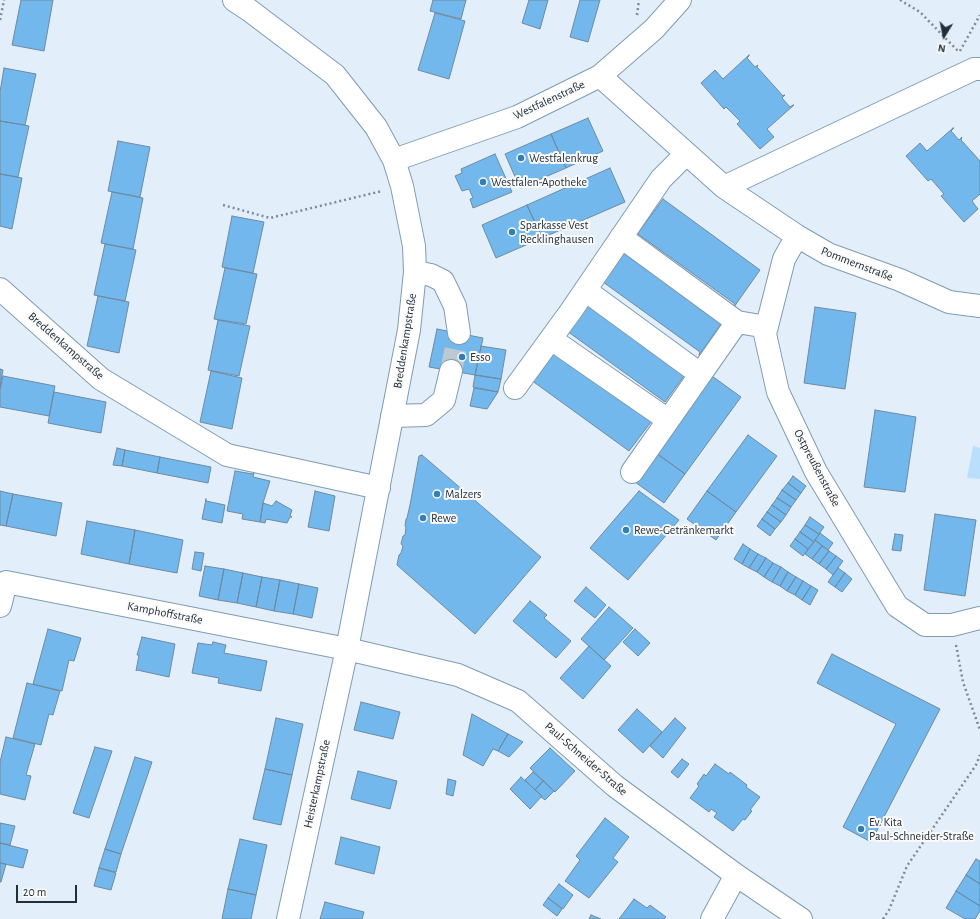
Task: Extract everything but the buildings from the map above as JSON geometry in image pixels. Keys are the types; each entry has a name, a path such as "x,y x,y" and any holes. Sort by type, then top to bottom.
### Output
{"street":[{"name":"Breddenkampstraße","path":"234,0 250,10 335,76 376,127 394,160 402,186 414,246 415,272 409,330 347,649"},
{"name":"Westfalenstraße","path":"394,160 517,117 600,76 654,29 680,0"},
{"path":"724,187 977,69"},
{"name":"Pommernstraße","path":"600,76 724,187 797,236 828,254 900,280 949,302 980,306"},
{"path":"515,388 551,339 661,179 686,154"},
{"name":"Ostpreußenstraße","path":"797,236 784,259 765,334 778,392 816,472 897,606 925,625 952,625 980,618"},
{"path":"622,237 737,322 767,327"},
{"path":"415,272 431,275 443,281 455,306 459,333"},
{"name":"Breddenkampstraße","path":"0,289 101,379 227,455 379,488"},
{"path":"585,290 700,374"},
{"path":"632,472 737,322"},
{"path":"551,339 668,420"},
{"path":"392,416 426,415 444,400 451,371"},
{"name":"Kamphoffstraße","path":"0,606 6,582 347,649"},
{"name":"Paul-Schneider-Straße","path":"347,649 458,676 518,701 615,786 736,875 801,919"},
{"name":"Heisterkampstraße","path":"288,919 347,649"},
{"path":"712,919 736,875"}],"path":[{"path":"0,20 4,0"},
{"path":"900,0 920,12 977,69"},
{"path":"960,52 980,15"},
{"path":"223,205 270,218 402,186"},
{"path":"952,625 963,682 980,730"},
{"path":"883,919 889,910 907,866 976,764 980,755"}],"shaded area":[{"path":"973,446 980,448 980,479 967,478"}],"tunnel":[{"path":"451,371 459,333"}],"place":[{"name":"Westfalenkrug","path":"521,158"},
{"name":"Westfalen-Apotheke","path":"483,182"},
{"name":"Sparkasse Vest Recklinghausen","path":"512,232"},
{"name":"Esso","path":"462,357"},
{"name":"Malzers","path":"437,494"},
{"name":"Rewe","path":"423,518"},
{"name":"Rewe-Getränkemarkt","path":"626,530"},
{"name":"Ev. Kita Paul-Schneider-Straße","path":"861,829"}]}
